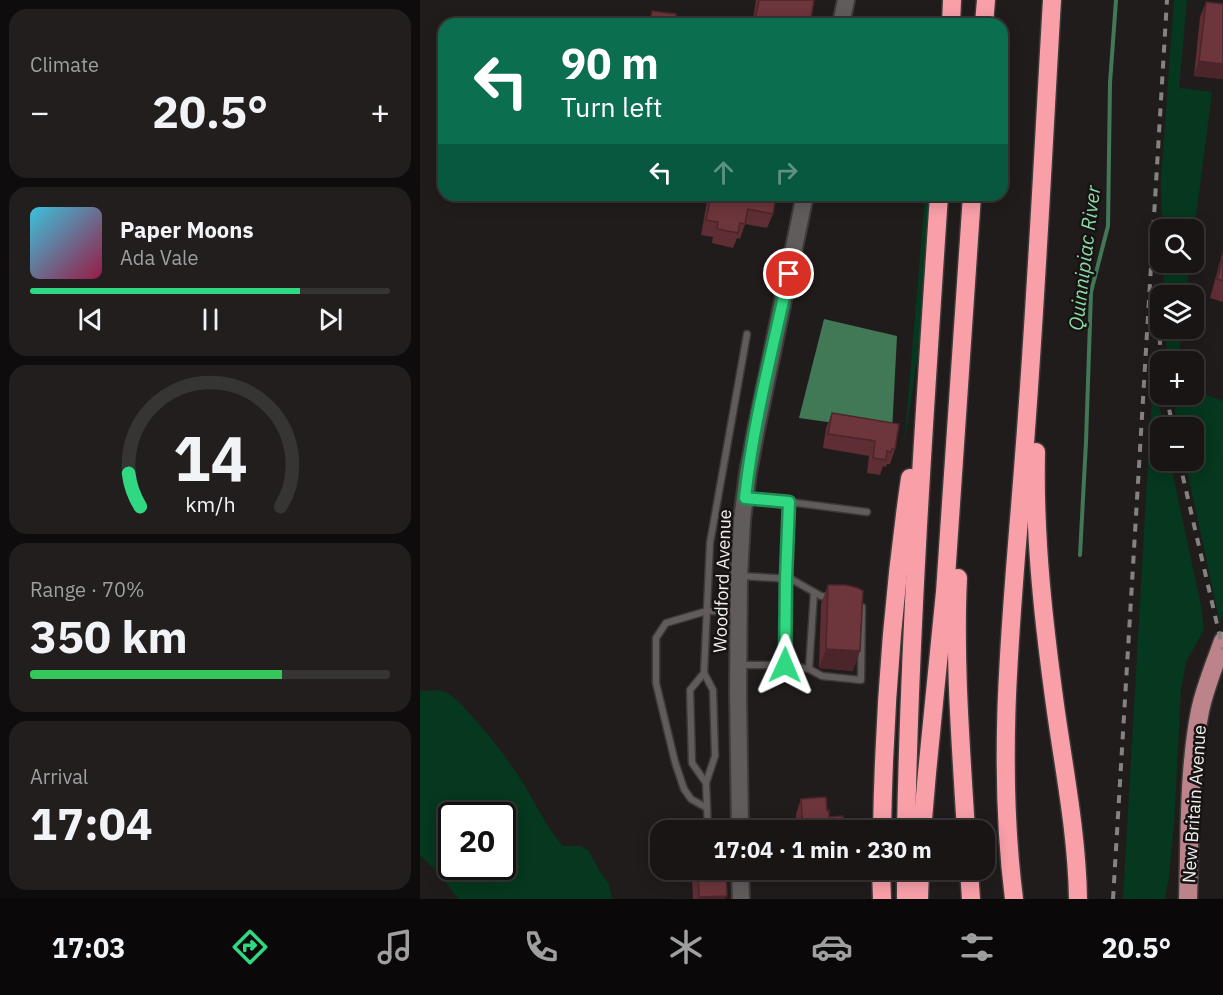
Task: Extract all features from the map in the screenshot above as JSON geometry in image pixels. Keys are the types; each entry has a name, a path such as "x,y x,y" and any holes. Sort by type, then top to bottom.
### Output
{"highway":[{"path":"951,18 952,0"},
{"path":"984,18 986,0"},
{"path":"1014,899 1005,773 1006,714 1033,324 1052,0"},
{"path":"906,820 912,637 939,201"},
{"path":"923,820 945,592 972,201"},
{"path":"1033,324 1036,367 1035,494 1039,565 1050,664 1074,829 1078,899"},
{"path":"960,369 963,448 957,631 965,820"},
{"path":"882,820 893,622 905,514 927,372"},
{"path":"881,880 882,899"},
{"path":"906,880 906,899"},
{"path":"920,899 921,880"},
{"path":"970,880 971,899"}],"main road":[{"name":"New Britain Avenue","path":"1188,899 1195,745 1200,710 1223,641"}],"street":[{"path":"842,18 846,0"},
{"name":"Woodford Avenue","path":"740,820 739,576 745,498 758,418 804,201"},
{"path":"741,880 741,899"}],"lane":[{"path":"708,820 706,783 715,756 713,690 704,673 710,543 747,334"},
{"path":"745,498 867,512"},
{"path":"785,665 789,502"},
{"path":"739,576 791,579 821,596 842,600"},
{"path":"809,669 814,592"},
{"path":"738,665 785,665 809,669 822,676 861,680 862,607 853,602"},
{"path":"707,808 691,799 684,789 675,762 656,683 656,638 666,622 707,611 739,611"},
{"path":"704,673 690,690 692,763 706,783"}],"shaded area":[{"path":"1174,0 1187,0 1179,88 1212,92 1196,219 1162,219 1161,182"},
{"path":"925,201 930,201 921,333 904,448"},
{"path":"1163,273 1189,273 1187,285 1164,285"},
{"path":"824,319 897,336 892,431 799,418"},
{"path":"1166,339 1181,339 1179,351 1167,351"},
{"path":"1204,394 1223,401 1223,613 1220,623 1187,471 1204,471 1204,417 1176,417 1174,405 1204,405"},
{"path":"1151,405 1159,405 1162,417 1151,417"},
{"path":"1150,428 1150,471 1172,471 1204,629 1186,662 1181,690 1174,825 1165,899 1123,899"},
{"path":"439,690 453,697 464,707 492,739 563,846 580,846 588,850 609,884 612,899 458,899 444,880 516,880 516,802 438,802 438,873 420,855 420,691"}],"building":[{"path":"759,0 814,0 811,18 755,18"},
{"path":"1206,2 1223,4 1223,64 1199,61"},
{"path":"652,11 676,14 676,18 651,18"},
{"path":"710,201 775,201 773,214 748,209 745,224 740,223 738,233 717,229 718,222 706,220"},
{"path":"1223,258 1223,281 1217,279"},
{"path":"832,413 899,424 895,449 891,452 887,451 886,460 873,458 875,441 828,434"},
{"path":"828,585 846,585 863,591 860,651 826,649"},
{"path":"826,797 829,817 843,816 843,820 802,820 801,799"},
{"path":"698,880 726,880 727,896 699,897"}],"waterway":[{"name":"Quinnipiac River","path":"1080,555 1091,292 1108,226 1110,83 1116,0"}],"railway":[{"path":"1113,899 1167,0"},
{"path":"1160,339 1160,351"},
{"path":"1168,405 1171,417"},
{"path":"1182,471 1223,650"}],"route":[{"path":"785,665 789,502 745,498 756,430 789,274"}]}
